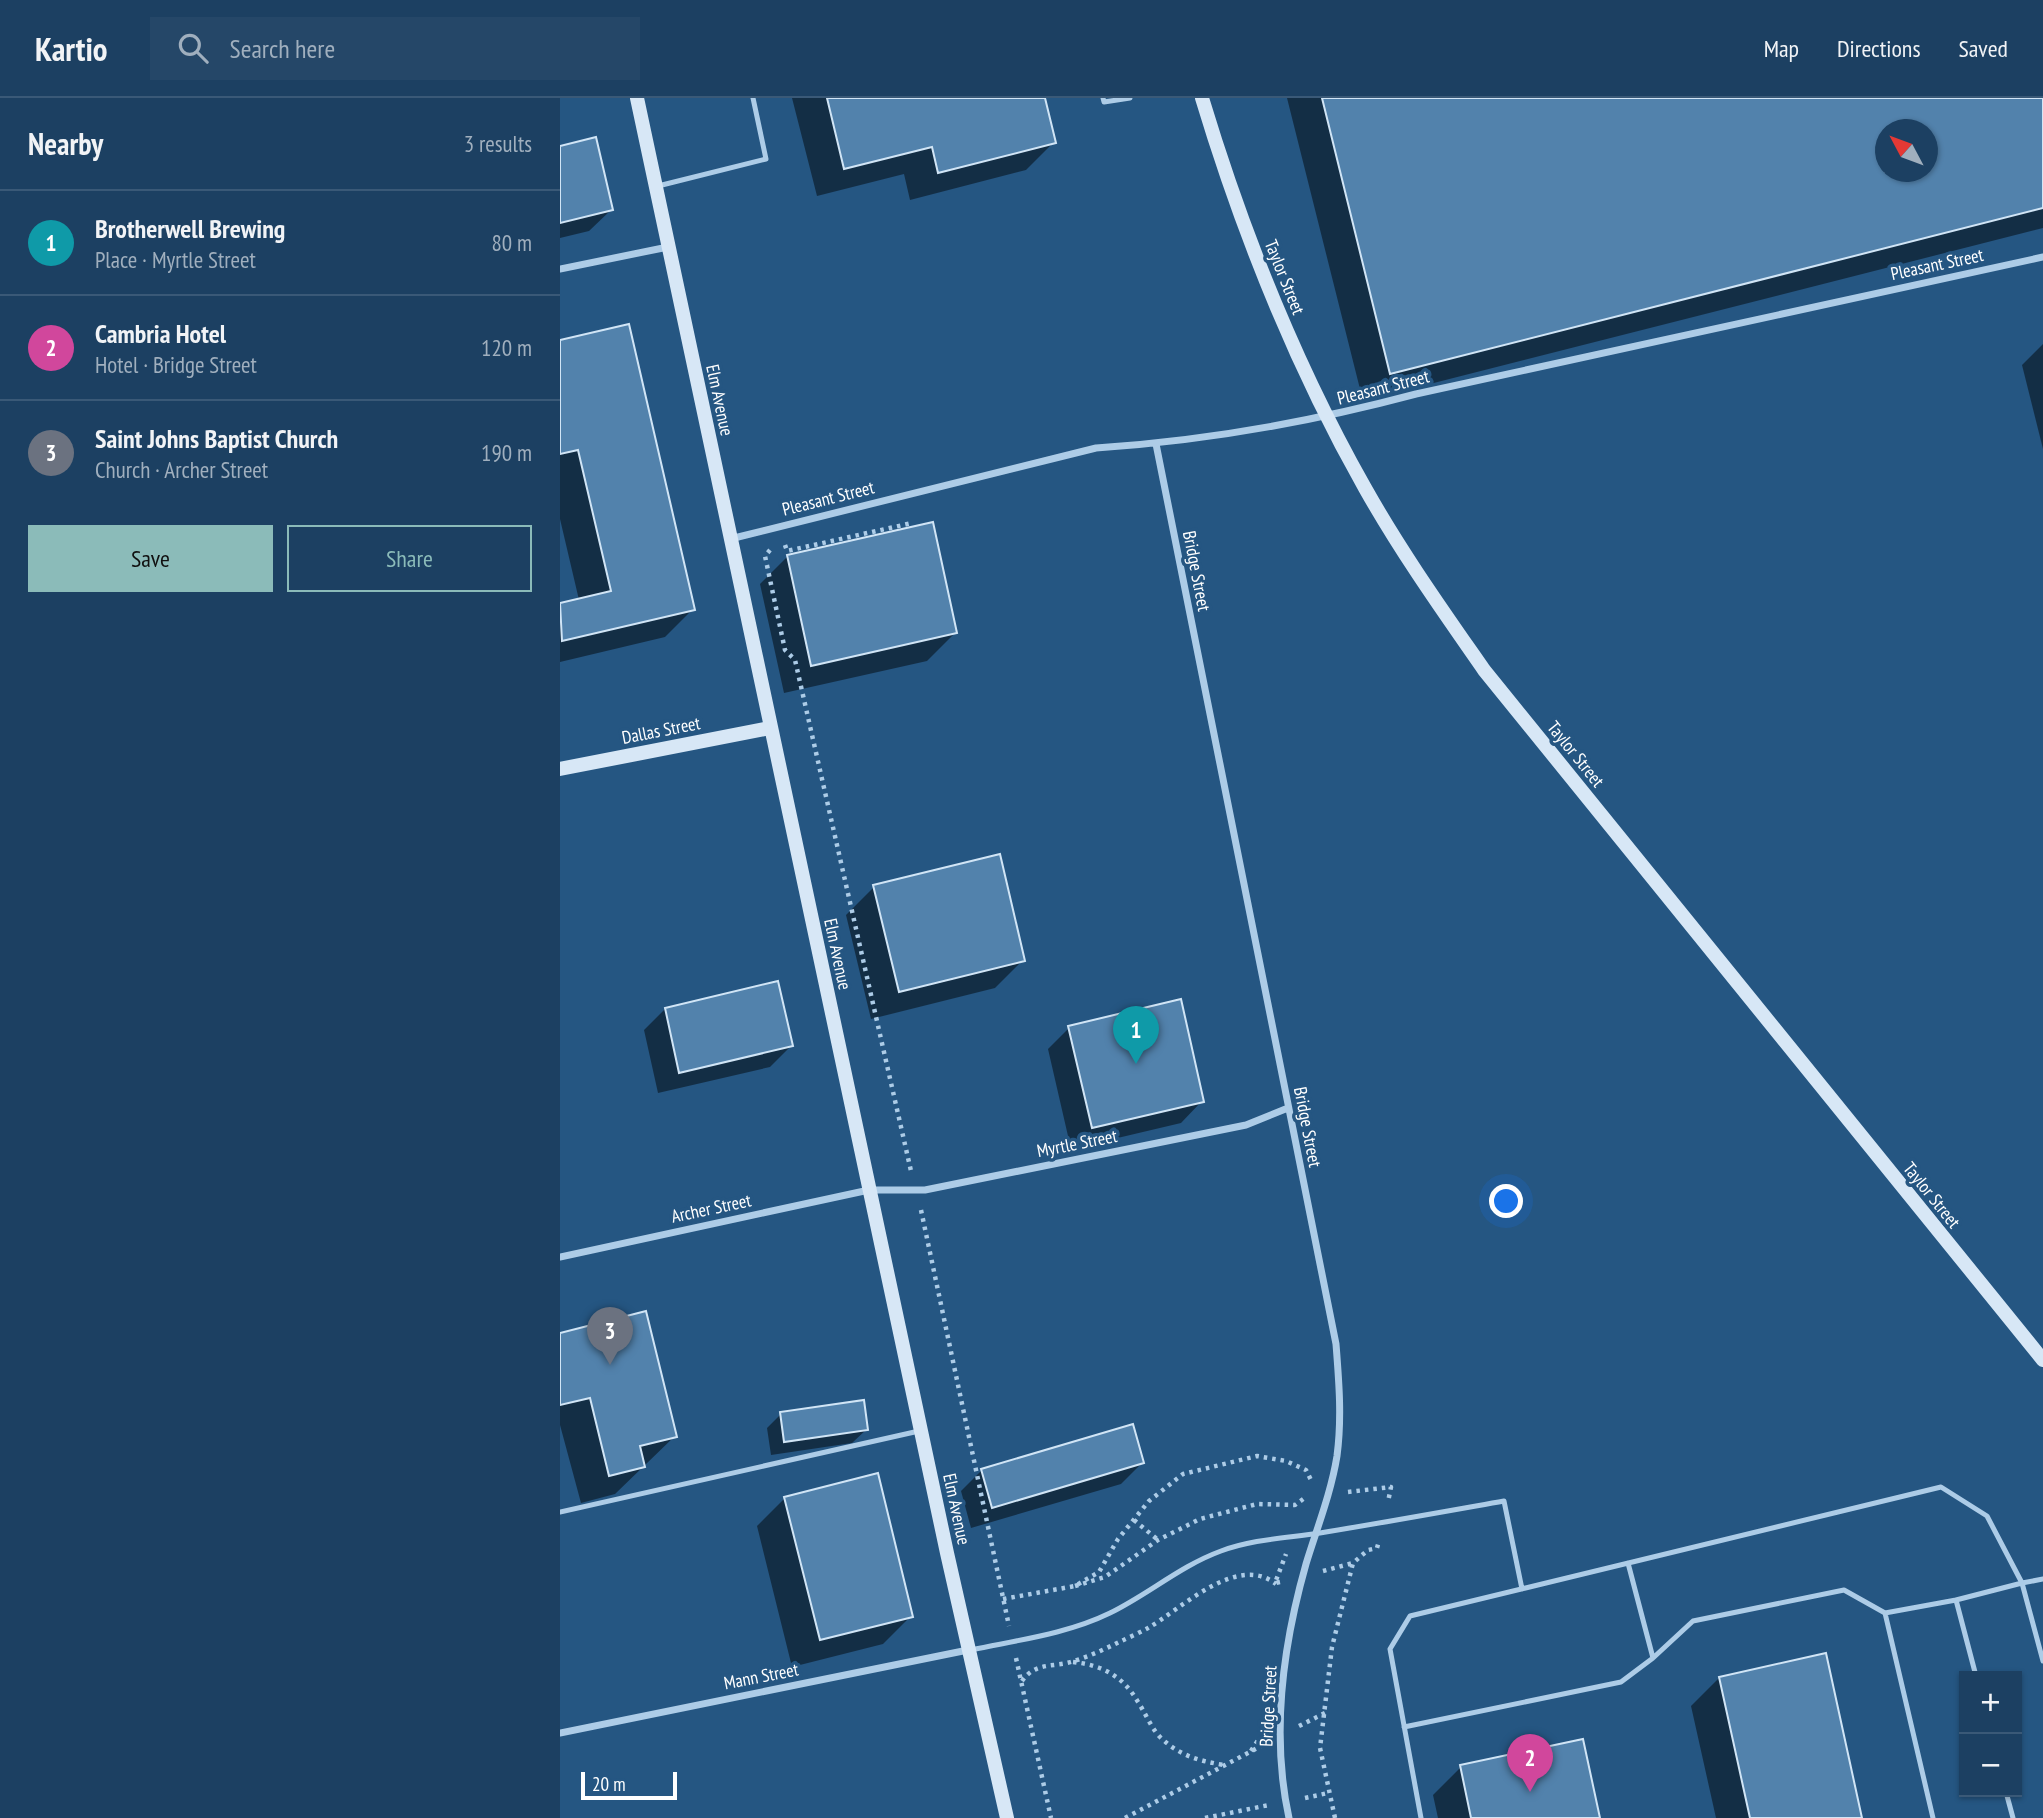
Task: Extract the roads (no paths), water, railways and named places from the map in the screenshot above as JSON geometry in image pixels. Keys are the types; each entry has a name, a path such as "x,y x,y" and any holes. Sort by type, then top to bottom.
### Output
{"main road":[{"name":"Elm Avenue","path":"637,98 769,727 968,1650 1007,1818"},
{"name":"Taylor Street","path":"1202,98 1227,183 1270,298 1327,417 1415,570 1484,670 2043,1360"},
{"name":"Dallas Street","path":"560,769 769,727"}],"street":[{"path":"560,269 668,247"},
{"name":"Pleasant Street","path":"729,539 1096,448 1156,444 1327,417 1416,394 2043,257"},
{"name":"Bridge Street","path":"1156,444 1336,1344 1341,1395 1337,1457 1288,1643 1281,1735 1281,1778 1289,1818"},
{"name":"Myrtle Street","path":"869,1190 916,1190 1246,1125 1288,1108"},
{"name":"Archer Street","path":"560,1257 869,1190"},
{"name":"Mann Street","path":"560,1733 968,1650"}],"lane":[{"path":"655,186 765,159 753,98"},
{"path":"1103,98 1104,103 1130,98"},
{"path":"560,1513 921,1430"},
{"path":"1421,1818 1390,1649 1410,1616 1941,1487 1987,1516 2022,1583 2043,1661"},
{"path":"968,1650 1062,1631 1107,1614 1144,1595 1180,1568 1223,1550 1268,1539 1317,1534 1504,1501 1522,1589"},
{"path":"1628,1563 1653,1658"},
{"path":"1404,1727 1622,1682 1693,1622 1844,1590 1885,1613 1956,1600 2043,1578"},
{"path":"1956,1600 1975,1671"},
{"path":"1885,1613 1933,1818"},
{"path":"2007,1797 2012,1818"}],"place":[{"name":"Brotherwell Brewing","path":"1136,1064"},
{"name":"Saint Johns Baptist Church","path":"610,1365"},
{"name":"Cambria Hotel","path":"1530,1792"}]}
